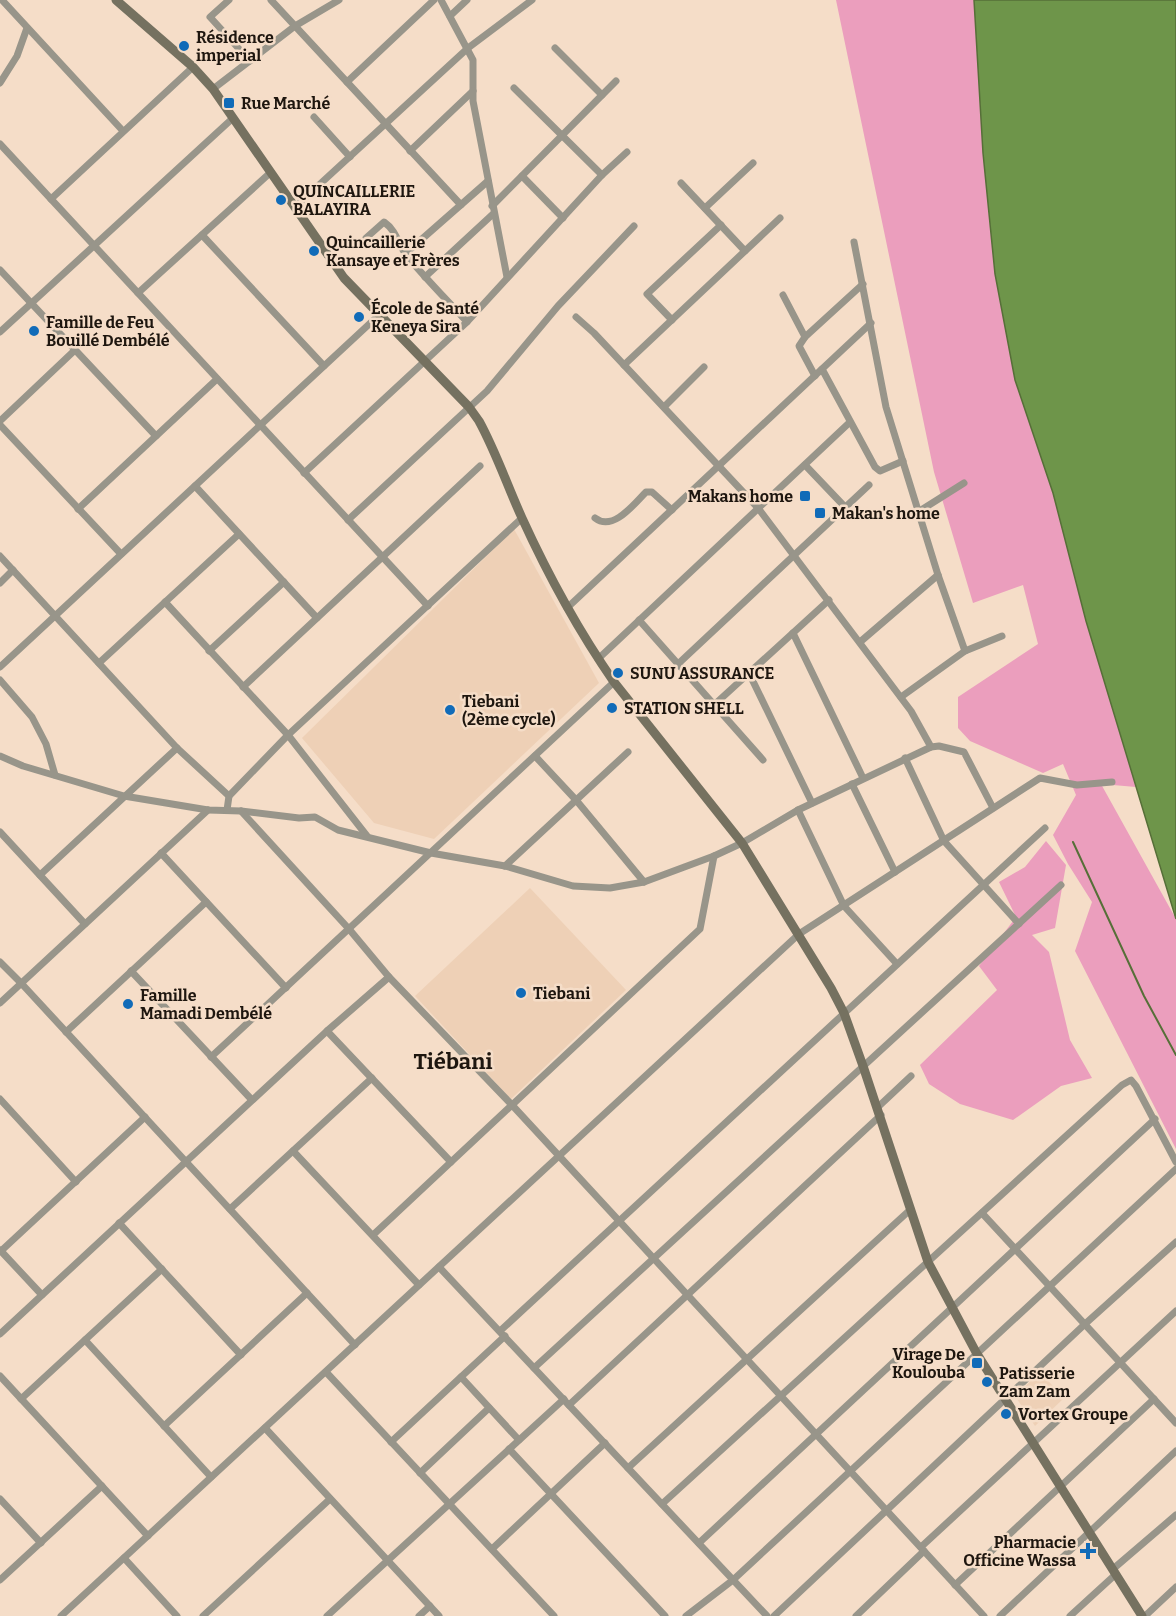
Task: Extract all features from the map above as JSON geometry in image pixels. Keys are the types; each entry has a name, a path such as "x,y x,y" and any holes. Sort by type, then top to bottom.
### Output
{"main road":[{"path":"116,0 193,67 213,89 344,278 469,407 487,435 522,518 567,608 598,659 742,843 799,934 844,1013 864,1066 928,1262 977,1354 1144,1616"}],"street":[{"path":"2,0 123,131"},
{"path":"229,0 210,17 250,61"},
{"path":"271,0 461,205"},
{"path":"213,89 295,26 339,0"},
{"path":"347,82 434,0"},
{"path":"441,0 473,60 473,101 507,277"},
{"path":"450,16 467,0"},
{"path":"295,207 468,48 532,0"},
{"path":"0,83 17,56 27,28"},
{"path":"555,48 602,95"},
{"path":"51,199 193,67"},
{"path":"425,277 493,210 522,176 616,81"},
{"path":"514,88 602,176"},
{"path":"410,151 473,91"},
{"path":"314,117 350,157"},
{"path":"0,332 233,118"},
{"path":"0,144 428,606"},
{"path":"304,473 467,322 627,152"},
{"path":"705,208 753,163"},
{"path":"138,293 271,172"},
{"path":"522,176 563,218"},
{"path":"405,254 488,181"},
{"path":"681,183 745,251"},
{"path":"624,365 780,218"},
{"path":"366,238 384,222 394,231 405,254 467,322"},
{"path":"672,320 647,294 721,225"},
{"path":"348,519 469,407 516,358 558,306 634,226"},
{"path":"202,235 324,366"},
{"path":"854,242 886,407 938,575 965,651"},
{"path":"0,270 156,436"},
{"path":"815,376 799,346 805,337 862,284"},
{"path":"783,295 805,337"},
{"path":"0,666 379,315"},
{"path":"576,317 594,333 758,508 901,697 931,747"},
{"path":"567,608 871,323"},
{"path":"75,350 0,423 121,554"},
{"path":"664,407 704,368"},
{"path":"822,369 849,423 875,467 880,471 903,461"},
{"path":"78,509 217,379"},
{"path":"598,659 849,423"},
{"path":"805,465 845,507"},
{"path":"243,687 480,466"},
{"path":"918,512 964,483"},
{"path":"678,664 869,485"},
{"path":"195,486 317,618"},
{"path":"596,518 602,522 614,521 646,492 652,492 672,510"},
{"path":"227,810 230,796 288,735 522,518"},
{"path":"99,663 239,534"},
{"path":"0,556 177,748 230,796"},
{"path":"0,583 14,570"},
{"path":"860,642 938,575"},
{"path":"210,651 284,582"},
{"path":"714,705 829,600"},
{"path":"165,602 288,735 368,837"},
{"path":"639,620 763,760"},
{"path":"793,633 863,778"},
{"path":"901,697 965,651 1002,636"},
{"path":"749,673 812,803"},
{"path":"0,680 32,717 45,744 55,775"},
{"path":"211,1057 614,682"},
{"path":"0,757 124,796 208,810 241,811 299,818 315,817 338,830 431,853 505,866 573,885 610,888 644,882 714,856 742,843 798,810 931,747 939,746 964,752 993,808"},
{"path":"40,875 177,748"},
{"path":"505,866 628,752"},
{"path":"535,756 576,800 644,882"},
{"path":"905,758 944,841 1019,924"},
{"path":"61,1616 799,934 1040,778 1077,785 1112,782"},
{"path":"852,784 895,872"},
{"path":"0,1003 208,810"},
{"path":"798,810 844,906 897,964"},
{"path":"241,811 349,929 389,977 512,1105 984,1616"},
{"path":"391,1442 461,1377 619,1221 1045,828"},
{"path":"0,832 85,924"},
{"path":"161,853 286,988"},
{"path":"373,1235 700,929 714,856"},
{"path":"534,1368 1061,885"},
{"path":"66,1032 206,902"},
{"path":"0,962 355,1345"},
{"path":"131,971 252,1100"},
{"path":"0,1334 327,1031 389,977"},
{"path":"327,1031 451,1162"},
{"path":"327,1616 519,1440 566,1402 687,1295 879,1111 911,1076"},
{"path":"230,1209 372,1078"},
{"path":"662,1504 1122,1085 1131,1080 1155,1119 1176,1162"},
{"path":"0,1099 76,1182"},
{"path":"42,1295 0,1251 145,1117"},
{"path":"699,1543 1155,1119"},
{"path":"293,1151 419,1285"},
{"path":"686,1616 733,1580 1176,1169"},
{"path":"628,1468 911,1209"},
{"path":"982,1213 1176,1423"},
{"path":"119,1223 241,1355"},
{"path":"774,1616 1085,1324 1176,1242"},
{"path":"439,1267 767,1616"},
{"path":"21,1399 162,1269"},
{"path":"164,1426 308,1293"},
{"path":"856,1616 1033,1443 1176,1311"},
{"path":"85,1340 211,1478"},
{"path":"326,1372 554,1616"},
{"path":"0,1376 148,1536"},
{"path":"461,1377 519,1440"},
{"path":"955,1585 1154,1399"},
{"path":"420,1473 489,1408"},
{"path":"265,1428 439,1616"},
{"path":"492,1549 605,1443"},
{"path":"509,1449 665,1616"},
{"path":"1000,1616 1176,1451"},
{"path":"0,1580 102,1486"},
{"path":"0,1499 40,1543"},
{"path":"203,1616 330,1500"},
{"path":"1070,1616 1114,1571 1176,1515"},
{"path":"124,1558 177,1616"},
{"path":"1144,1616 1176,1587"},
{"path":"419,1616 430,1606"}],"shaded area":[{"path":"836,0 974,0 983,153 995,274 1015,380 1053,493 1086,621 1136,787 1101,784 1176,919 1176,1149 1075,951 1092,902 1053,835 1076,795 1063,764 1043,773 970,741 958,728 958,697 1038,644 1023,585 973,603 934,472"},
{"path":"974,0 1176,0 1176,919 1086,621 1053,493 1015,380 995,274 983,153"},
{"name":"Tiebani (2ème cycle)","path":"514,529 599,683 434,839 374,823 302,738"},
{"path":"1046,841 1066,865 1055,928 1032,935 1049,952 1070,1040 1092,1078 1061,1086 1013,1120 960,1104 929,1084 920,1065 997,990 979,966 1016,917 999,882 1025,867"},
{"name":"Tiebani","path":"530,888 626,990 511,1099 415,996"},
{"path":"1040,1372 1064,1398 1035,1426 1015,1396"}],"waterway":[{"path":"1073,842 1144,996 1176,1055"}],"place":[{"name":"Résidence imperial","path":"184,46"},
{"name":"Rue Marché","path":"229,103"},
{"name":"QUINCAILLERIE BALAYIRA","path":"281,200"},
{"name":"Quincaillerie Kansaye et Frères","path":"314,251"},
{"name":"École de Santé Keneya Sira","path":"359,317"},
{"name":"Famille de Feu Bouillé Dembélé","path":"34,331"},
{"name":"Makans home","path":"805,496"},
{"name":"Makan's home","path":"820,513"},
{"name":"SUNU ASSURANCE","path":"618,673"},
{"name":"STATION SHELL","path":"612,708"},
{"name":"Tiebani (2ème cycle)","path":"450,710"},
{"name":"Tiebani","path":"521,993"},
{"name":"Famille Mamadi Dembélé","path":"128,1004"},
{"name":"Virage De Koulouba","path":"977,1363"},
{"name":"Patisserie Zam Zam","path":"987,1382"},
{"name":"Vortex Groupe","path":"1006,1414"},
{"name":"Pharmacie Officine Wassa","path":"1088,1551"}],"district":[{"name":"Tiébani","path":"453,1061"}]}
